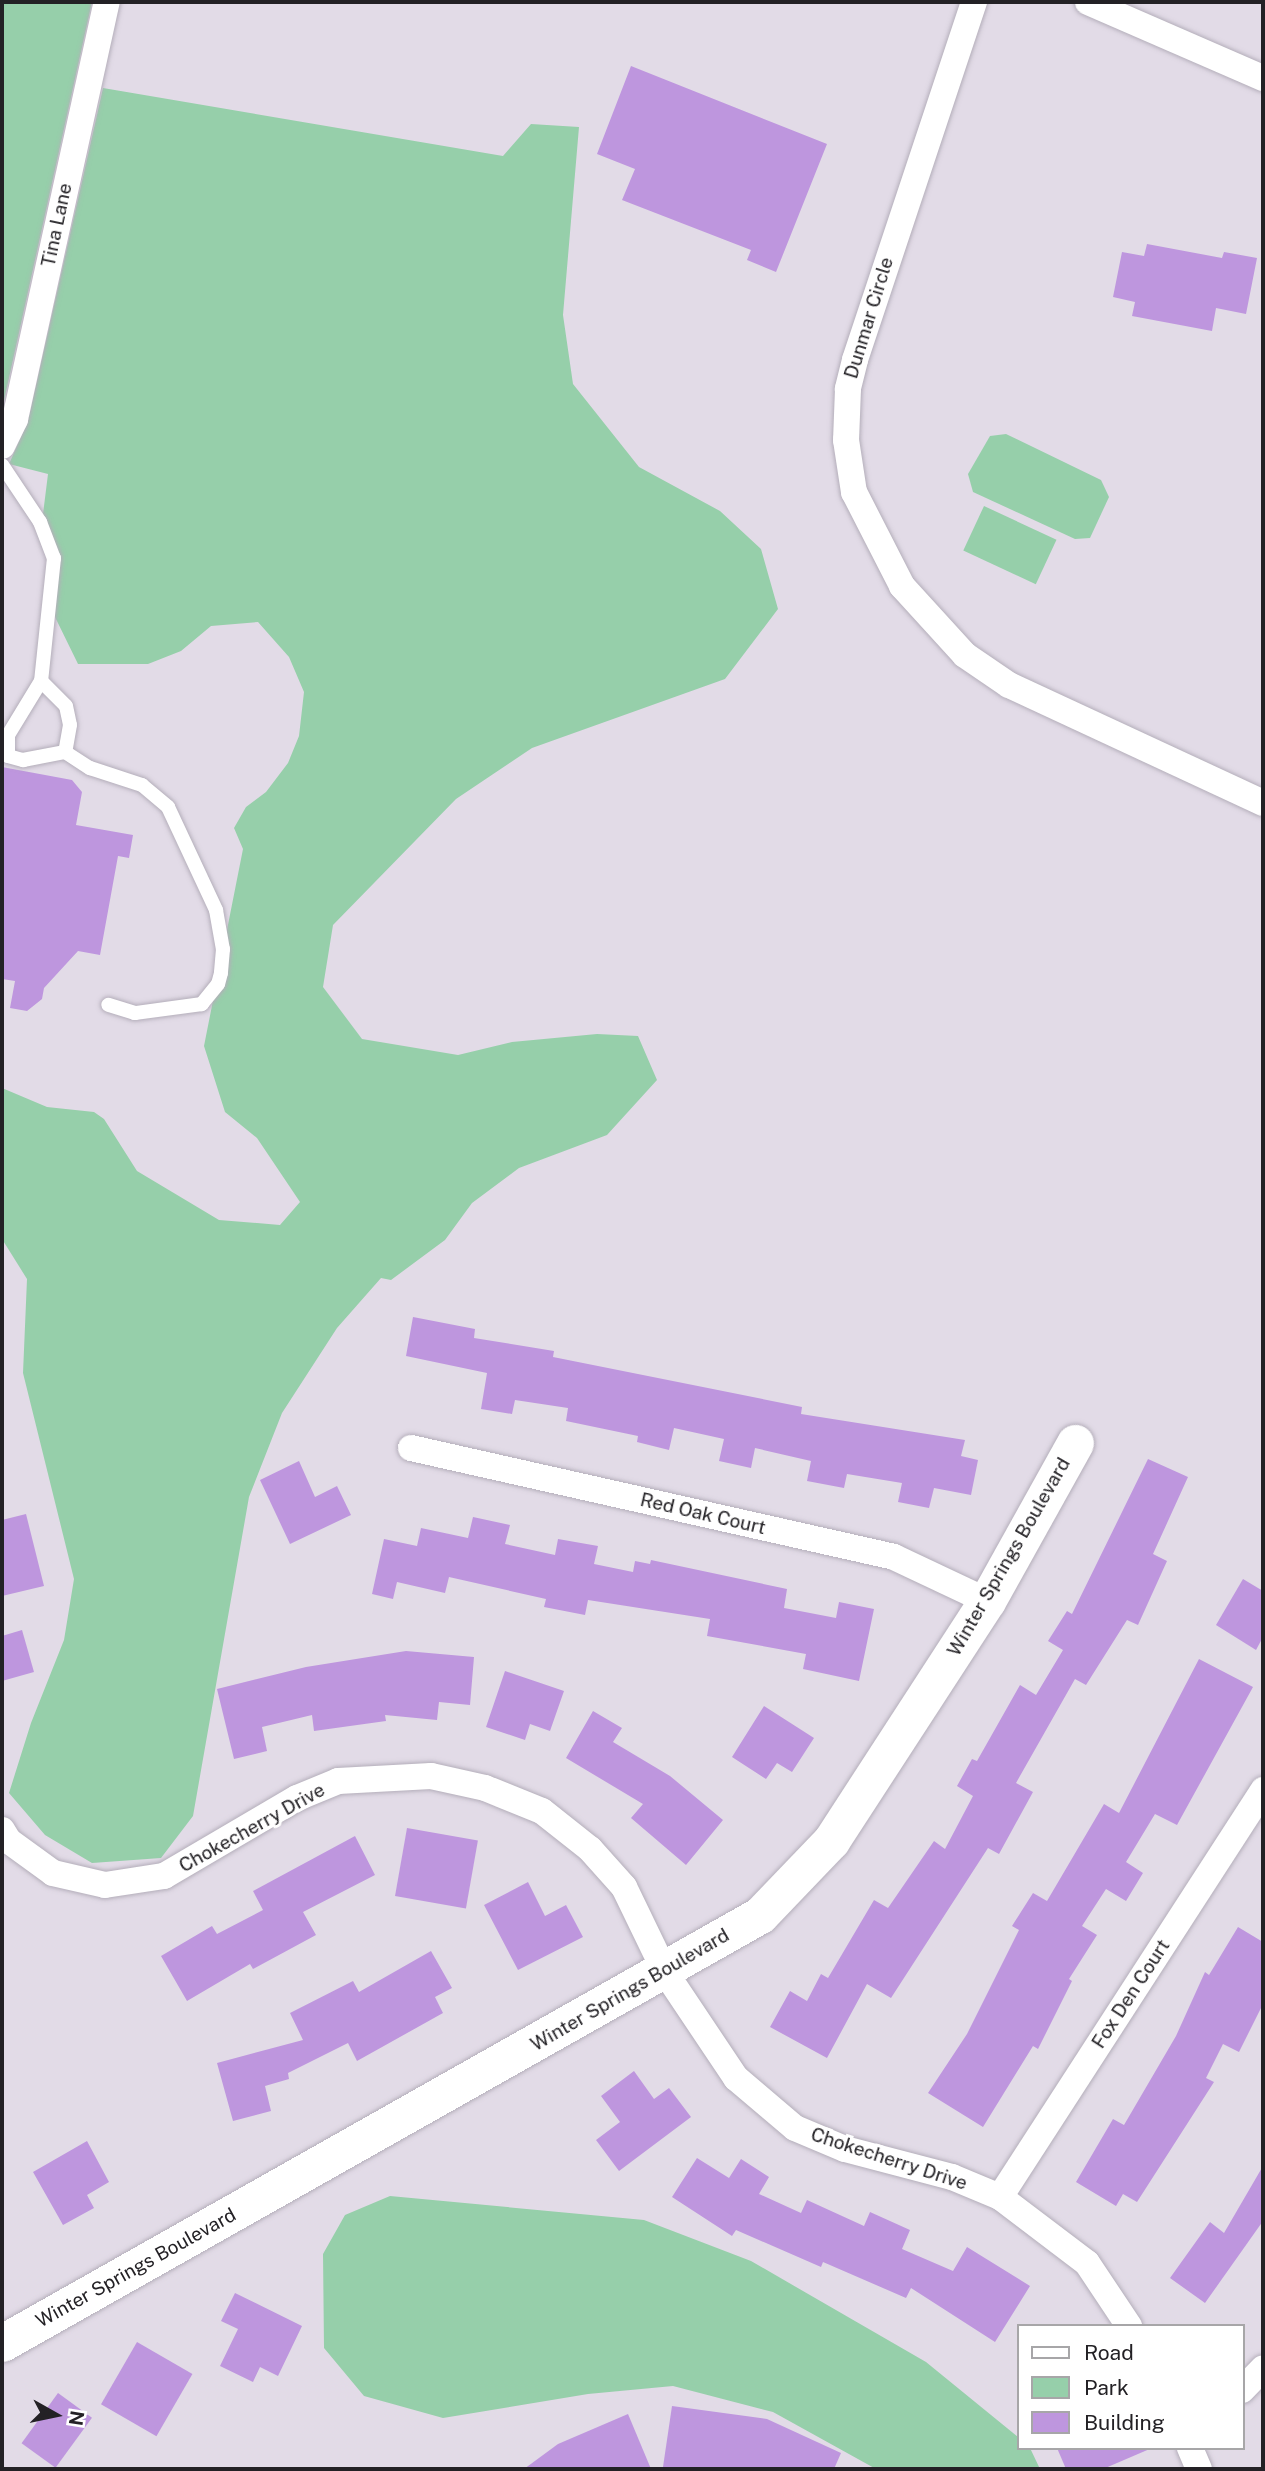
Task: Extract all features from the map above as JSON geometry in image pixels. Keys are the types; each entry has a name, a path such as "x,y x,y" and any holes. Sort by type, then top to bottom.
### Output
{"street":[{"name":"Tina Lane","path":"2,446 15,419 107,2"},
{"name":"Dunmar Circle","path":"974,2 855,360 848,389 846,440 854,492 902,586 965,655 1009,685 1263,803"},
{"path":"1088,2 1263,78"},
{"name":"Winter Springs Boulevard","path":"2,2343 665,1972 760,1915 831,1841 987,1601 1075,1443"},
{"name":"Red Oak Court","path":"411,1448 894,1557 987,1601"},
{"name":"Chokecherry Drive","path":"2,1830 9,1841 53,1873 105,1885 164,1876 297,1798 338,1781 431,1776 485,1788 542,1811 590,1849 624,1887 665,1972 736,2078 795,2127 845,2149 953,2177 1000,2197 1087,2263 1128,2324"},
{"name":"Fox Den Court","path":"1000,2197 1263,1790"},
{"path":"1244,2388 1263,2368"},
{"path":"1191,2450 1199,2469"}],"lane":[{"path":"2,465 40,522 54,558 41,681 8,735 8,756 23,760 65,752 90,768 142,785 168,807 216,911 223,949 218,984 202,1004 135,1013 108,1005"},
{"path":"41,681 66,706 70,725 65,752"}],"green space":[{"path":"2,2 92,2 2,410"},
{"path":"103,88 503,156 531,124 579,127 563,315 573,384 639,467 720,511 761,549 778,609 725,679 532,748 456,799 333,925 323,987 362,1039 458,1055 512,1042 597,1034 638,1036 657,1080 607,1135 519,1168 472,1203 445,1240 391,1280 381,1278 337,1328 282,1413 249,1497 193,1816 161,1858 92,1863 45,1835 9,1793 31,1723 64,1640 74,1579 23,1373 27,1279 2,1239 2,1088 47,1107 94,1112 104,1119 137,1171 219,1220 280,1225 300,1202 257,1138 225,1112 204,1046 243,849 234,828 246,807 266,792 288,763 299,736 304,692 289,657 258,622 211,626 181,651 148,664 78,664 55,617 42,522 48,474 9,464 28,421"},
{"path":"1006,434 1101,480 1109,497 1090,538 1075,539 973,492 968,474 990,436"},
{"path":"984,506 1057,540 1036,584 963,550"},
{"path":"390,2196 644,2220 751,2261 926,2362 1016,2435 1016,2450 1031,2450 1040,2469 876,2469 773,2412 673,2386 588,2394 443,2418 364,2396 324,2348 323,2254 345,2215"}],"building":[{"path":"631,66 827,144 776,272 747,260 751,250 622,200 635,169 597,154"},
{"path":"1147,244 1222,258 1224,252 1257,258 1246,314 1216,308 1212,331 1132,316 1135,302 1113,297 1122,252 1144,256"},
{"path":"2,767 72,780 82,792 76,825 133,835 129,858 118,856 100,955 78,951 44,988 42,999 27,1011 10,1008 15,981 2,979"},
{"path":"413,1317 475,1329 474,1338 554,1351 553,1357 802,1407 801,1414 965,1440 961,1456 978,1460 971,1495 934,1488 929,1508 898,1502 902,1483 847,1474 844,1488 807,1481 811,1461 755,1448 751,1468 719,1461 724,1439 674,1428 669,1450 637,1442 638,1436 566,1421 568,1408 515,1400 512,1414 481,1409 487,1373 406,1356"},
{"path":"1148,1459 1188,1477 1153,1554 1167,1561 1138,1625 1127,1620 1086,1685 1075,1679 1016,1783 1033,1792 999,1854 988,1848 891,1998 867,1984 827,2058 770,2027 790,1991 807,2001 821,1974 828,1978 874,1900 888,1908 934,1841 945,1849 973,1796 957,1786 972,1759 977,1761 1020,1685 1036,1695 1063,1650 1048,1641 1067,1611 1072,1614"},
{"path":"299,1461 315,1497 337,1486 351,1515 290,1544 260,1480"},
{"path":"26,1514 44,1586 2,1596 2,1520"},
{"path":"473,1517 510,1525 505,1544 555,1555 558,1539 598,1546 594,1564 633,1572 635,1561 650,1564 651,1560 787,1589 784,1608 836,1618 839,1602 874,1609 859,1681 803,1669 806,1654 707,1636 710,1619 588,1600 585,1615 544,1607 546,1599 449,1577 445,1593 397,1582 393,1599 372,1594 384,1539 417,1546 421,1528 468,1538"},
{"path":"1243,1579 1263,1591 1263,1637 1256,1650 1216,1625"},
{"path":"22,1630 34,1672 2,1681 2,1636"},
{"path":"406,1651 474,1657 470,1705 439,1702 437,1720 385,1715 386,1721 314,1731 312,1715 262,1727 267,1751 234,1759 217,1689 306,1667"},
{"path":"1199,1659 1253,1687 1177,1825 1155,1814 1126,1862 1143,1873 1126,1901 1106,1889 1082,1926 1097,1935 1069,1979 1072,1981 1038,2049 1033,2046 983,2127 928,2093 967,2034 1019,1930 1012,1926 1033,1893 1047,1901 1104,1804 1119,1813"},
{"path":"505,1671 564,1691 550,1731 530,1724 525,1740 486,1727"},
{"path":"764,1706 814,1738 792,1772 777,1763 766,1779 732,1757"},
{"path":"593,1711 622,1728 613,1742 670,1776 723,1820 686,1865 631,1818 643,1804 566,1758"},
{"path":"407,1828 478,1841 466,1908 395,1896"},
{"path":"355,1836 375,1875 303,1912 316,1935 253,1969 250,1964 187,2001 161,1956 212,1926 217,1934 263,1910 253,1891"},
{"path":"528,1882 545,1916 566,1905 583,1937 518,1970 484,1905"},
{"path":"1238,1927 1263,1942 1263,2004 1239,2052 1223,2044 1206,2078 1214,2082 1137,2202 1123,2194 1116,2206 1076,2182 1113,2119 1124,2125 1176,2036 1205,1972 1209,1975"},
{"path":"431,1951 452,1988 435,1997 443,2013 357,2061 348,2043 288,2073 289,2079 265,2086 271,2111 233,2121 217,2063 303,2040 290,2013 353,1981 359,1992"},
{"path":"634,2071 654,2099 669,2088 691,2117 619,2171 596,2140 620,2122 601,2096"},
{"path":"87,2141 109,2182 87,2195 94,2208 63,2225 33,2172"},
{"path":"697,2158 729,2178 741,2159 769,2177 759,2194 801,2213 807,2200 864,2226 870,2212 910,2230 902,2249 953,2271 967,2247 1030,2286 995,2342 911,2288 906,2298 823,2262 821,2267 736,2230 732,2236 672,2197"},
{"path":"1263,2166 1263,2221 1205,2303 1170,2278 1210,2222 1224,2233"},
{"path":"235,2293 302,2326 278,2376 260,2367 253,2382 220,2366 238,2329 221,2321"},
{"path":"137,2342 192,2374 156,2436 101,2404"},
{"path":"58,2393 92,2418 56,2468 22,2443"},
{"path":"672,2406 767,2419 841,2453 834,2469 663,2467"},
{"path":"628,2414 651,2469 524,2469 558,2444"},
{"path":"1058,2450 1147,2450 1103,2469 1066,2469"}]}
